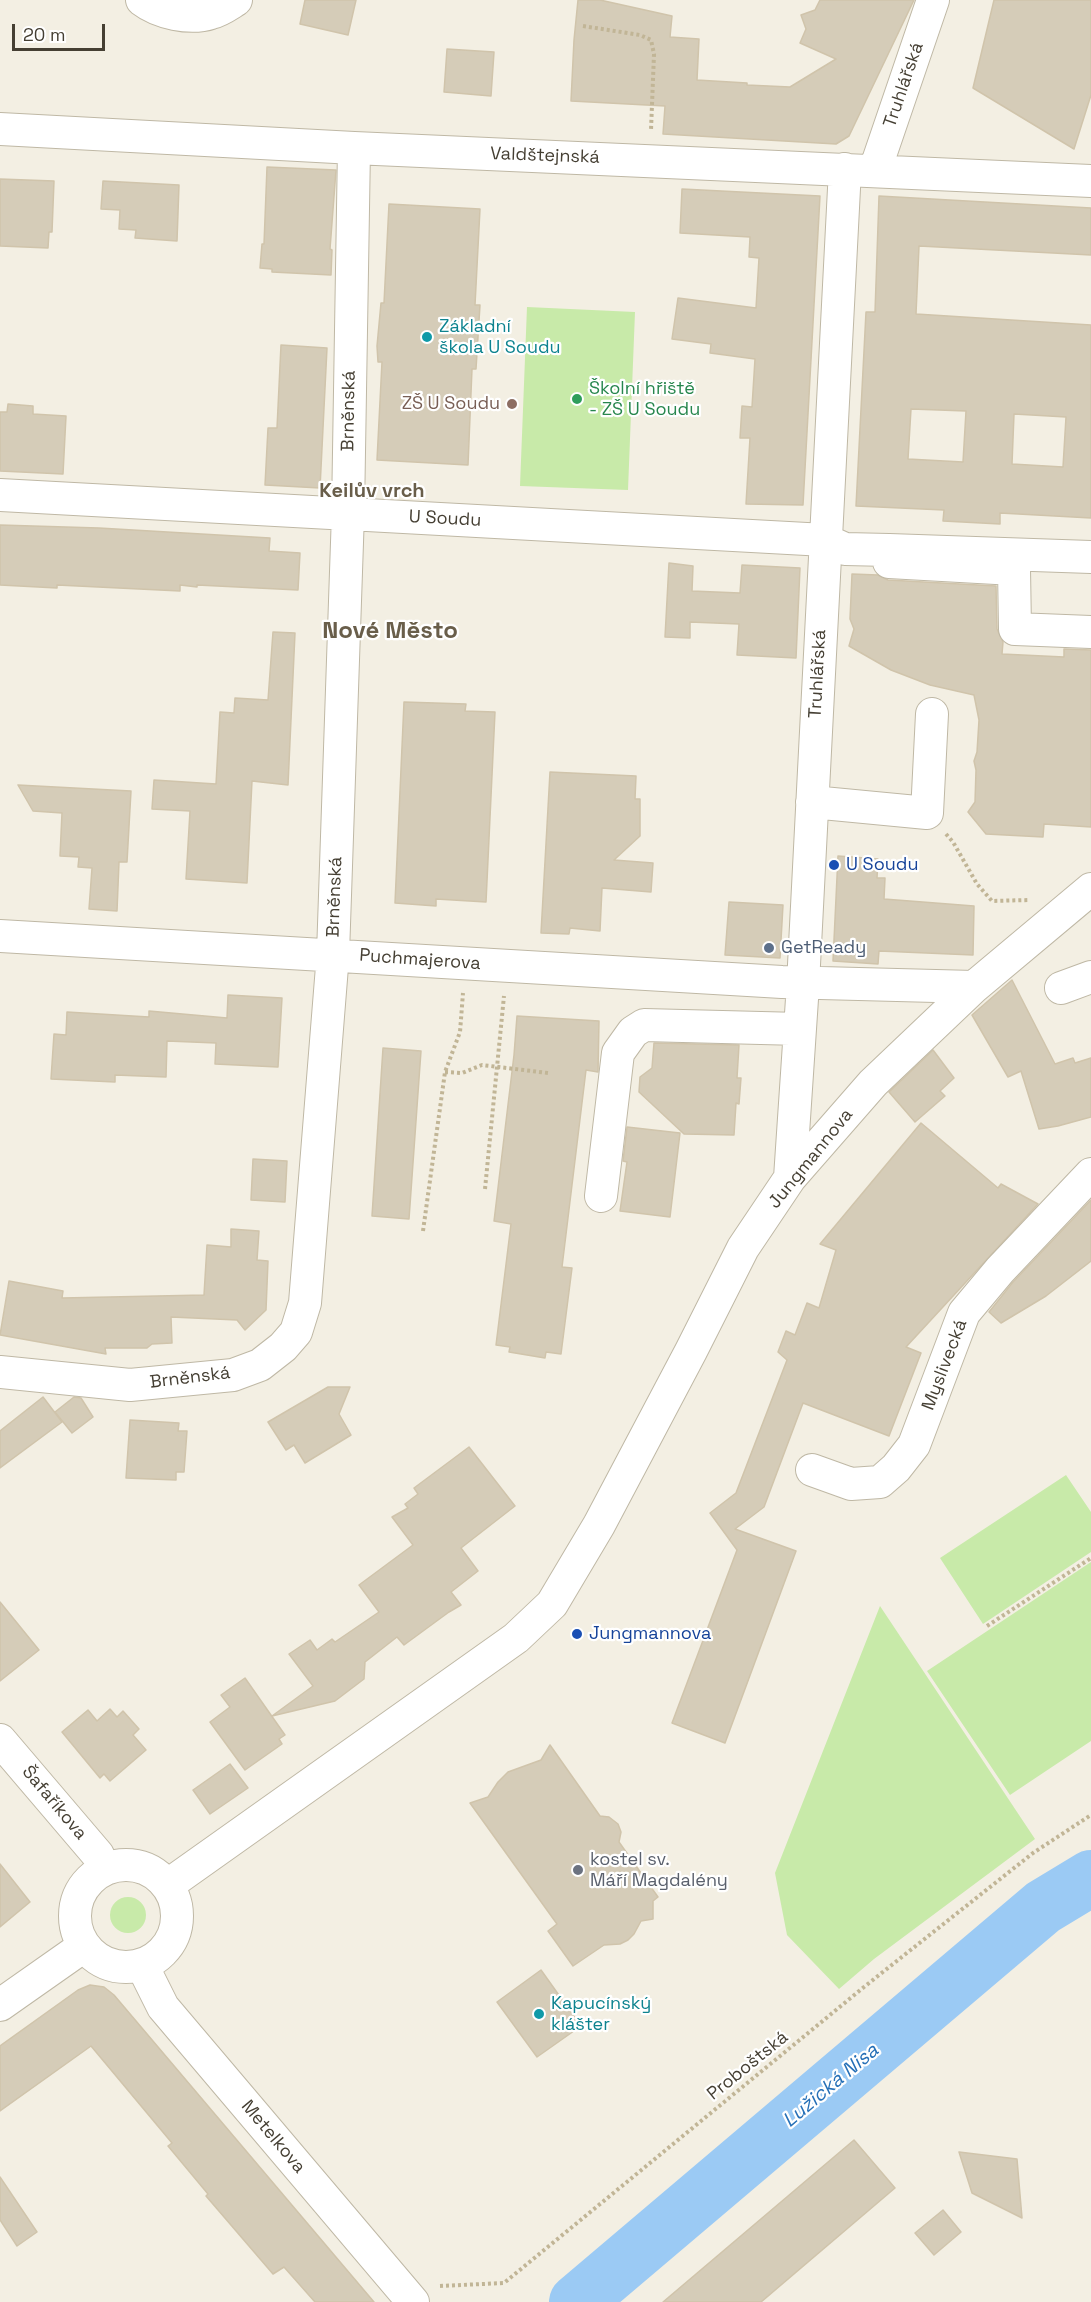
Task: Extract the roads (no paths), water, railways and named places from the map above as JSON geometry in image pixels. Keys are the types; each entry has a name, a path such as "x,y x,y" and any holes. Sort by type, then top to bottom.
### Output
{"street":[{"path":"142,0 160,10 186,14 209,14 236,0"},
{"name":"Truhlářská","path":"790,1178 803,984 825,540 860,170 933,0"},
{"name":"Valdštejnská","path":"0,129 354,148 1091,181"},
{"name":"Brněnská","path":"0,1372 130,1385 232,1375 260,1365 283,1347 296,1332 305,1303 333,954 348,513 354,148"},
{"name":"U Soudu","path":"0,495 825,540 845,549 1091,557"},
{"path":"889,550 889,562 1014,569 1015,629 1091,632"},
{"path":"812,802 927,813 932,714"},
{"name":"Jungmannova","path":"168,1885 516,1638 552,1604 599,1526 692,1351 742,1248 790,1178 873,1083 974,987 1086,894"},
{"name":"Puchmajerova","path":"0,936 333,954 803,984"},
{"path":"1061,988 1091,977"},
{"path":"803,984 974,987"},
{"path":"601,1196 618,1053 633,1032 644,1025 800,1029"},
{"name":"Myslivecká","path":"812,1470 851,1484 880,1482 896,1468 914,1445 964,1313 1000,1270 1091,1174"},
{"name":"Šafaříkova","path":"0,1740 98,1855 104,1869"},
{"path":"122,1864 139,1866 155,1873 168,1885 177,1907 176,1932 163,1953 142,1965 126,1968 110,1965 95,1957 84,1946 75,1925 76,1903 87,1883 104,1869 122,1864"},
{"path":"0,2005 84,1946"},
{"name":"Metelkova","path":"142,1965 163,2007 411,2300"}],"waterway":[{"name":"Lužická Nisa","path":"577,2302 1043,1907 1091,1878"}],"place":[{"name":"Základní škola U Soudu","path":"427,337"},
{"name":"Školní hřiště - ZŠ U Soudu","path":"577,399"},
{"name":"ZŠ U Soudu","path":"512,404"},
{"name":"U Soudu","path":"834,865"},
{"name":"GetReady","path":"769,948"},
{"name":"Jungmannova","path":"577,1634"},
{"name":"kostel sv. Máří Magdalény","path":"578,1870"},
{"name":"Kapucínský klášter","path":"539,2014"}],"district":[{"name":"Keilův vrch","path":"372,492"},
{"name":"Nové Město","path":"390,631"}]}
